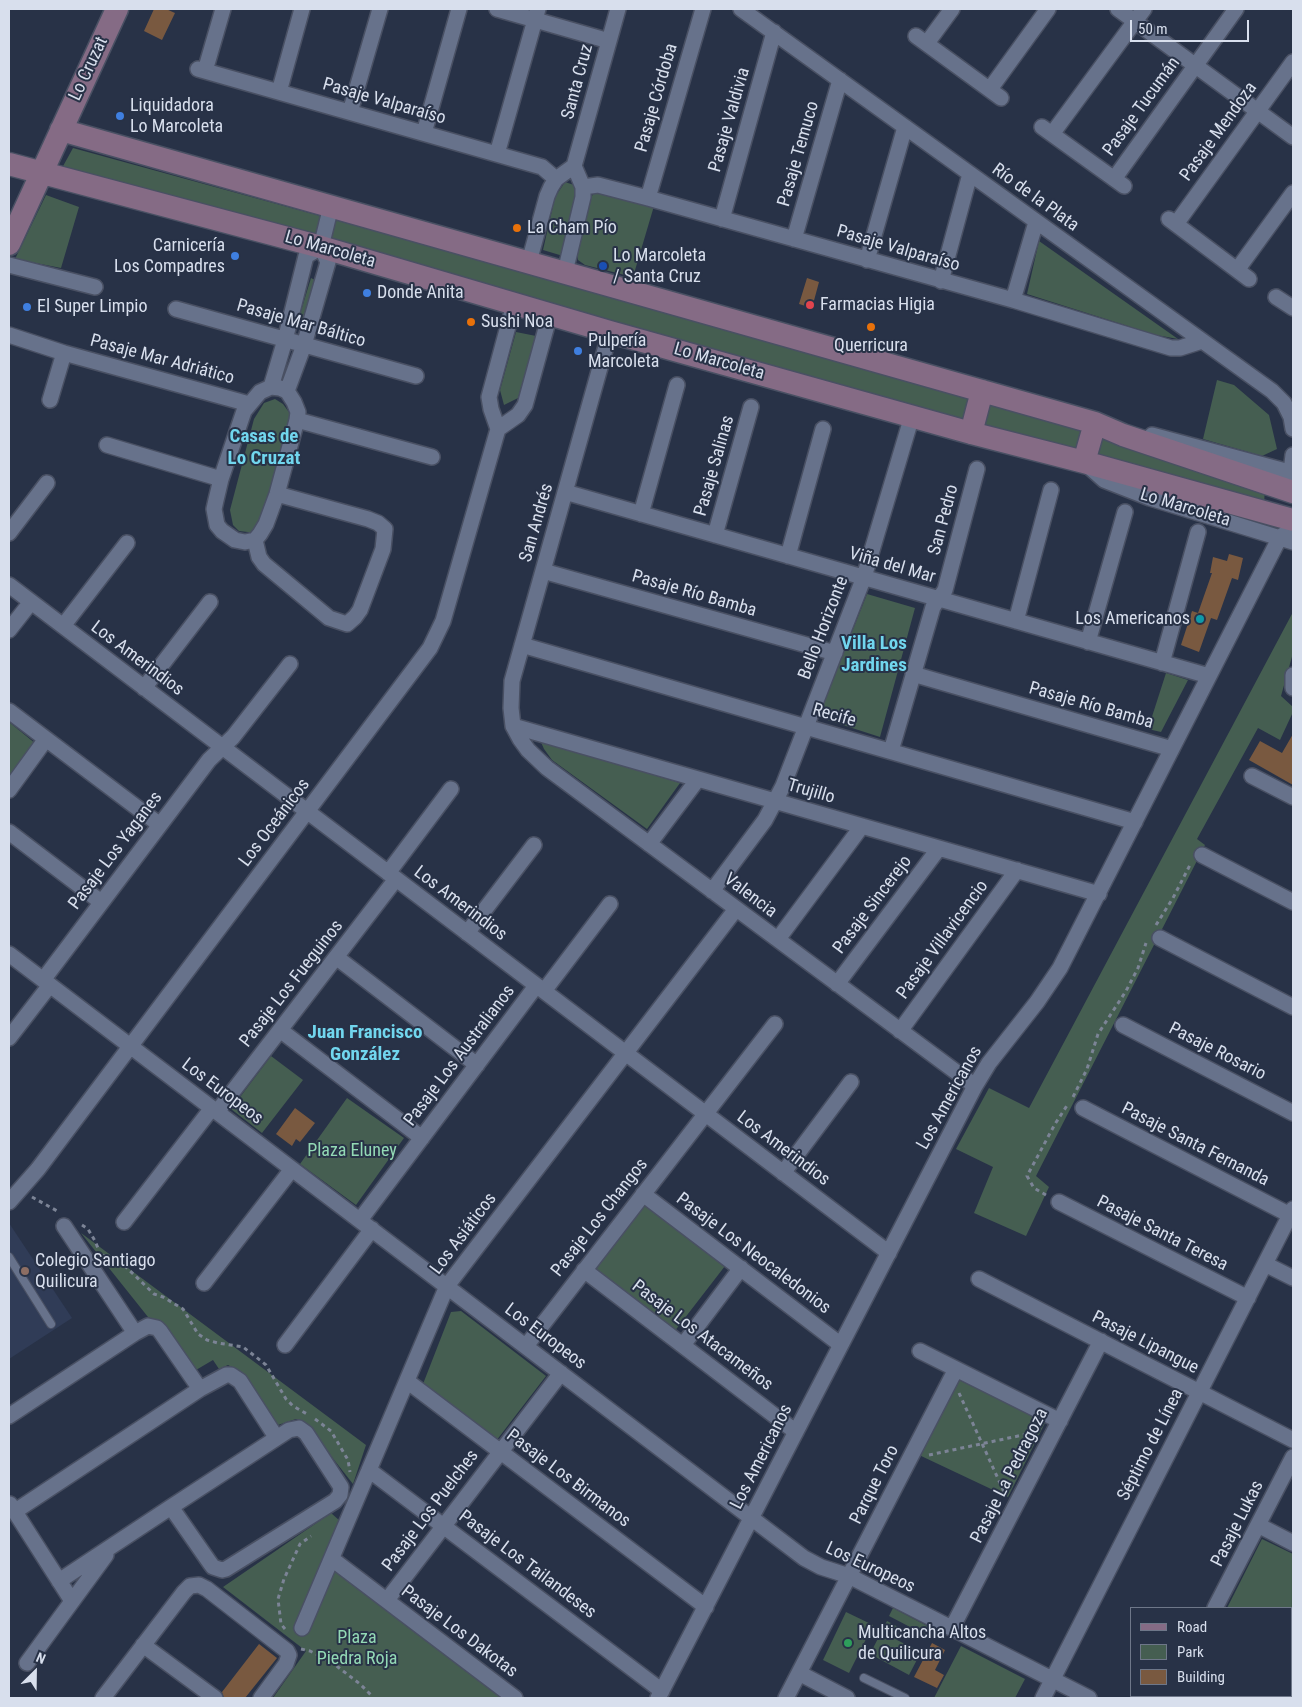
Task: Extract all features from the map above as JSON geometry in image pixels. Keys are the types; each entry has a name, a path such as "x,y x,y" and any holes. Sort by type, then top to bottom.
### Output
{"main road":[{"name":"Lo Cruzat","path":"9,244 117,9"},
{"name":"Lo Cruzat","path":"10,169 38,151 61,130"},
{"path":"61,130 1095,423 1123,435 1292,479"},
{"name":"Lo Marcoleta","path":"10,169 42,172 321,247 610,332 971,433 1084,462 1289,533"},
{"path":"971,433 982,391"},
{"path":"1084,462 1095,423"}],"street":[{"name":"Pasaje Valparaíso","path":"223,9 202,70 542,167 556,179"},
{"path":"279,92 302,9"},
{"path":"350,112 380,9"},
{"path":"424,133 459,9"},
{"path":"496,9 536,14 609,41"},
{"name":"Santa Cruz","path":"574,166 618,9"},
{"name":"Pasaje Córdoba","path":"648,198 703,9"},
{"name":"Río de la Plata","path":"741,9 1279,397 1288,410 1293,429"},
{"path":"952,9 922,40 996,93 1048,9"},
{"path":"1118,9 1140,15 1196,65 1293,137"},
{"name":"Pasaje Tucumán","path":"1140,15 1047,131 1119,183 1196,65 1236,9"},
{"path":"497,154 536,14"},
{"name":"Pasaje Valdivia","path":"722,218 774,32"},
{"name":"Pasaje Mendoza","path":"1293,62 1173,222 1243,274 1293,194"},
{"name":"Pasaje Temuco","path":"794,239 840,80"},
{"path":"866,260 905,127"},
{"path":"529,262 547,196 556,179 574,166 583,187 581,209 565,272"},
{"path":"941,280 970,174"},
{"name":"Pasaje Valparaíso","path":"583,187 598,185 722,218 1013,300 1171,348 1180,348 1202,341"},
{"path":"287,391 304,345 328,262 321,247 331,206"},
{"path":"1013,300 1036,222"},
{"path":"271,387 306,256 321,247"},
{"path":"9,265 95,287"},
{"path":"1276,297 1293,308"},
{"path":"514,304 490,397 490,409 498,429 518,415 525,405 550,314"},
{"name":"Pasaje Mar Báltico","path":"176,309 416,376"},
{"name":"San Andrés","path":"514,726 510,695 512,681 610,332"},
{"name":"Pasaje Mar Adriático","path":"9,335 64,353 249,404"},
{"path":"50,400 64,353"},
{"path":"641,514 677,385"},
{"path":"271,387 287,391 298,412 277,494 266,524 260,534 254,540 245,542 235,540 217,525 214,509 221,479 244,411 260,392 271,387"},
{"name":"Pasaje Salinas","path":"714,534 751,407"},
{"name":"Bello Horizonte","path":"712,891 766,820 776,801 864,577 912,416"},
{"path":"297,420 432,457"},
{"name":"Los Oceánicos","path":"9,1202 21,1190 423,660 437,635 445,614 498,429"},
{"path":"788,556 823,429"},
{"path":"107,445 221,479"},
{"path":"1292,479 1293,454"},
{"name":"San Pedro","path":"891,751 932,607 945,590 977,469"},
{"path":"9,533 47,484"},
{"path":"1016,621 1051,490"},
{"name":"Viña del Mar","path":"565,492 1209,676"},
{"path":"254,540 258,557 264,564 329,618 347,624 360,610 383,549 385,530 378,523 368,519 277,494"},
{"path":"1088,642 1125,512"},
{"path":"1289,533 1293,529"},
{"path":"1162,663 1198,532"},
{"name":"Los Americanos","path":"660,1695 975,1086 988,1063 1050,985 1070,951 1209,676 1289,533"},
{"path":"63,626 127,543"},
{"name":"Pasaje Río Bamba","path":"543,571 835,653"},
{"name":"Los Amerindios","path":"9,585 889,1253"},
{"path":"9,630 31,602"},
{"path":"144,688 210,602"},
{"name":"Recife","path":"522,646 1136,822"},
{"name":"Pasaje Los Yaganes","path":"9,1038 101,902 208,760 233,736 290,664"},
{"name":"Pasaje Río Bamba","path":"913,674 1172,749"},
{"path":"1293,675 1293,688"},
{"path":"9,712 160,825"},
{"name":"Trujillo","path":"514,726 1098,894"},
{"name":"Valencia","path":"514,726 520,739 536,760 975,1086"},
{"path":"9,790 46,740"},
{"path":"1252,776 1293,797"},
{"path":"649,844 698,779"},
{"name":"Pasaje Los Fueguinos","path":"124,1222 280,1030 336,957 451,789"},
{"path":"778,939 862,826"},
{"path":"9,832 101,902"},
{"path":"467,933 534,846"},
{"name":"Pasaje Sincerejo","path":"837,984 939,848"},
{"path":"1202,855 1293,902"},
{"name":"Pasaje Villavicencio","path":"900,1031 1017,870"},
{"name":"Pasaje Los Australianos","path":"285,1345 422,1138 477,1065 610,904"},
{"name":"Los Asiáticos","path":"296,1635 332,1559 447,1286 736,908"},
{"path":"1160,938 1293,1007"},
{"name":"Los Europeos","path":"9,954 804,1558 821,1567 849,1576 1089,1698"},
{"path":"336,957 477,1065"},
{"name":"Pasaje Los Changos","path":"526,1346 774,1024"},
{"name":"Pasaje Rosario","path":"1123,1025 1293,1113"},
{"path":"280,1030 422,1138"},
{"path":"783,1173 850,1082"},
{"name":"Pasaje Santa Fernanda","path":"1083,1108 1292,1212"},
{"path":"204,1283 292,1168"},
{"name":"Pasaje Los Neocaledonios","path":"643,1194 841,1345"},
{"name":"Pasaje Santa Teresa","path":"1059,1202 1248,1298"},
{"name":"Séptimo de Línea","path":"1043,1698 1292,1212"},
{"path":"67,1220 135,1333"},
{"path":"1265,1264 1293,1278"},
{"path":"683,1345 741,1268"},
{"name":"Pasaje Los Atacameños","path":"584,1270 796,1432"},
{"name":"Pasaje Lipangue","path":"979,1279 1293,1440"},
{"path":"9,1416 148,1326 157,1328 160,1331 200,1389"},
{"name":"Pasaje La Pedragoza","path":"952,1628 1101,1341"},
{"path":"920,1351 954,1373 1058,1425"},
{"name":"Pasaje Los Puelches","path":"386,1600 561,1373"},
{"name":"Parque Toro","path":"786,1698 954,1373"},
{"path":"72,1601 12,1507 221,1376 231,1375 236,1377 276,1437"},
{"name":"Pasaje Los Birmanos","path":"407,1380 706,1606"},
{"path":"59,1581 276,1437 294,1428 299,1428 306,1432 339,1482 341,1492 338,1499 222,1570 210,1564 171,1507"},
{"name":"Pasaje Lukas","path":"1216,1607 1293,1457"},
{"name":"Pasaje Los Tailandeses","path":"369,1470 444,1526 660,1695"},
{"path":"1258,1525 1293,1543"},
{"path":"27,1663 113,1545"},
{"name":"Pasaje Los Dakotas","path":"332,1559 515,1698"},
{"path":"103,1698 187,1589 194,1585 203,1586 287,1650 289,1655 286,1664 261,1698"},
{"path":"143,1645 215,1698"},
{"path":"798,1673 847,1698"}],"lane":[{"path":"9,1257 51,1324"},
{"path":"864,1678 905,1698"}],"path":[{"path":"1027,1176 1034,1188 1059,1202"},
{"path":"21,1190 67,1220 88,1229 99,1252 108,1259 126,1267 154,1294 163,1296 183,1309 198,1334 207,1340 243,1347 266,1365 275,1377 286,1399 293,1406 331,1431 348,1460 350,1477"},
{"path":"954,1373 982,1444 1012,1512"},
{"path":"913,1451 928,1455 1058,1425"},
{"path":"314,1534 300,1544 284,1579 278,1599 281,1624 296,1635 301,1649 310,1651 330,1661 360,1684 372,1698"}],"shaded area":[{"name":"Colegio Santiago Quilicura","path":"9,1223 72,1318 9,1359"}],"green space":[{"path":"73,148 663,310 1265,484 1264,507 62,168"},
{"path":"565,182 577,186 579,203 563,256 543,250 555,197"},
{"path":"595,192 654,206 633,277 585,265 578,260 577,252 591,197"},
{"path":"46,195 79,207 61,268 15,259"},
{"path":"1039,241 1178,339 1156,335 1027,294"},
{"path":"311,278 317,281 304,327 296,327"},
{"path":"516,332 536,336 518,398 504,405 500,390"},
{"path":"1217,380 1234,385 1269,415 1277,449 1262,456 1203,439"},
{"path":"275,399 283,404 291,415 267,513 256,533 239,531 233,525 230,510 254,419 264,403"},
{"path":"867,594 915,608 880,737 818,717"},
{"path":"1293,612 1293,653 1281,696 1293,707 1293,712 1280,740 1258,728 1197,839 1205,845 1036,1176 1049,1187 1026,1236 974,1213 993,1167 956,1149 989,1088 1029,1108"},
{"path":"1166,673 1188,680 1161,732 1148,729"},
{"path":"9,722 36,744 9,780"},
{"path":"540,740 680,783 647,829 552,760"},
{"path":"271,1056 303,1080 262,1133 231,1109"},
{"name":"Plaza Eluney","path":"347,1098 404,1138 356,1205 300,1164"},
{"path":"644,1204 725,1266 674,1332 593,1270"},
{"path":"81,1233 366,1445 353,1484 305,1423 296,1419 278,1425 239,1371 228,1365 219,1369 213,1360 196,1370 159,1322 148,1317"},
{"path":"461,1311 546,1376 496,1441 423,1384 451,1312"},
{"path":"959,1380 1046,1421 1008,1497 919,1455"},
{"name":"Plaza Piedra Roja","path":"331,1513 340,1521 323,1558 505,1698 273,1698 306,1651 223,1587"},
{"path":"1262,1539 1293,1554 1293,1647 1292,1607 1228,1607"},
{"path":"893,1608 937,1631 933,1639 889,1616"},
{"name":"Multicancha Altos de Quilicura","path":"846,1612 873,1625 849,1673 823,1660"},
{"path":"887,1621 902,1629 897,1640 921,1652 909,1675 870,1654"},
{"path":"961,1646 1025,1679 1015,1698 934,1698"}],"building":[{"path":"154,9 166,9 175,13 162,40 144,31"},
{"path":"807,278 819,282 812,308 799,304"},
{"name":"Los Americanos","path":"1229,554 1243,558 1238,580 1232,578 1217,620 1211,618 1199,652 1181,645 1192,611 1198,613 1212,573 1210,573 1213,557 1227,561"},
{"path":"1293,734 1293,785 1249,760 1260,741 1282,753"},
{"path":"295,1108 315,1123 300,1142 296,1139 292,1146 276,1134"},
{"path":"932,1643 945,1650 935,1670 944,1675 937,1688 914,1677"},
{"path":"259,1644 277,1658 245,1698 224,1698 222,1692"}],"place":[{"name":"Liquidadora Lo Marcoleta","path":"120,116"},
{"name":"La Cham Pío","path":"517,228"},
{"name":"Carnicería Los Compadres","path":"235,256"},
{"name":"Lo Marcoleta / Santa Cruz","path":"603,266"},
{"name":"Donde Anita","path":"367,293"},
{"name":"Farmacias Higia","path":"810,305"},
{"name":"El Super Limpio","path":"27,307"},
{"name":"Sushi Noa","path":"471,322"},
{"name":"Querricura","path":"871,327"},
{"name":"Pulpería Marcoleta","path":"578,351"},
{"name":"Los Americanos","path":"1200,619"},
{"name":"Colegio Santiago Quilicura","path":"25,1271"},
{"name":"Multicancha Altos de Quilicura","path":"848,1643"}],"district":[{"name":"Casas de Lo Cruzat","path":"264,448"},
{"name":"Villa Los Jardines","path":"874,655"},
{"name":"Juan Francisco González","path":"365,1044"}]}
